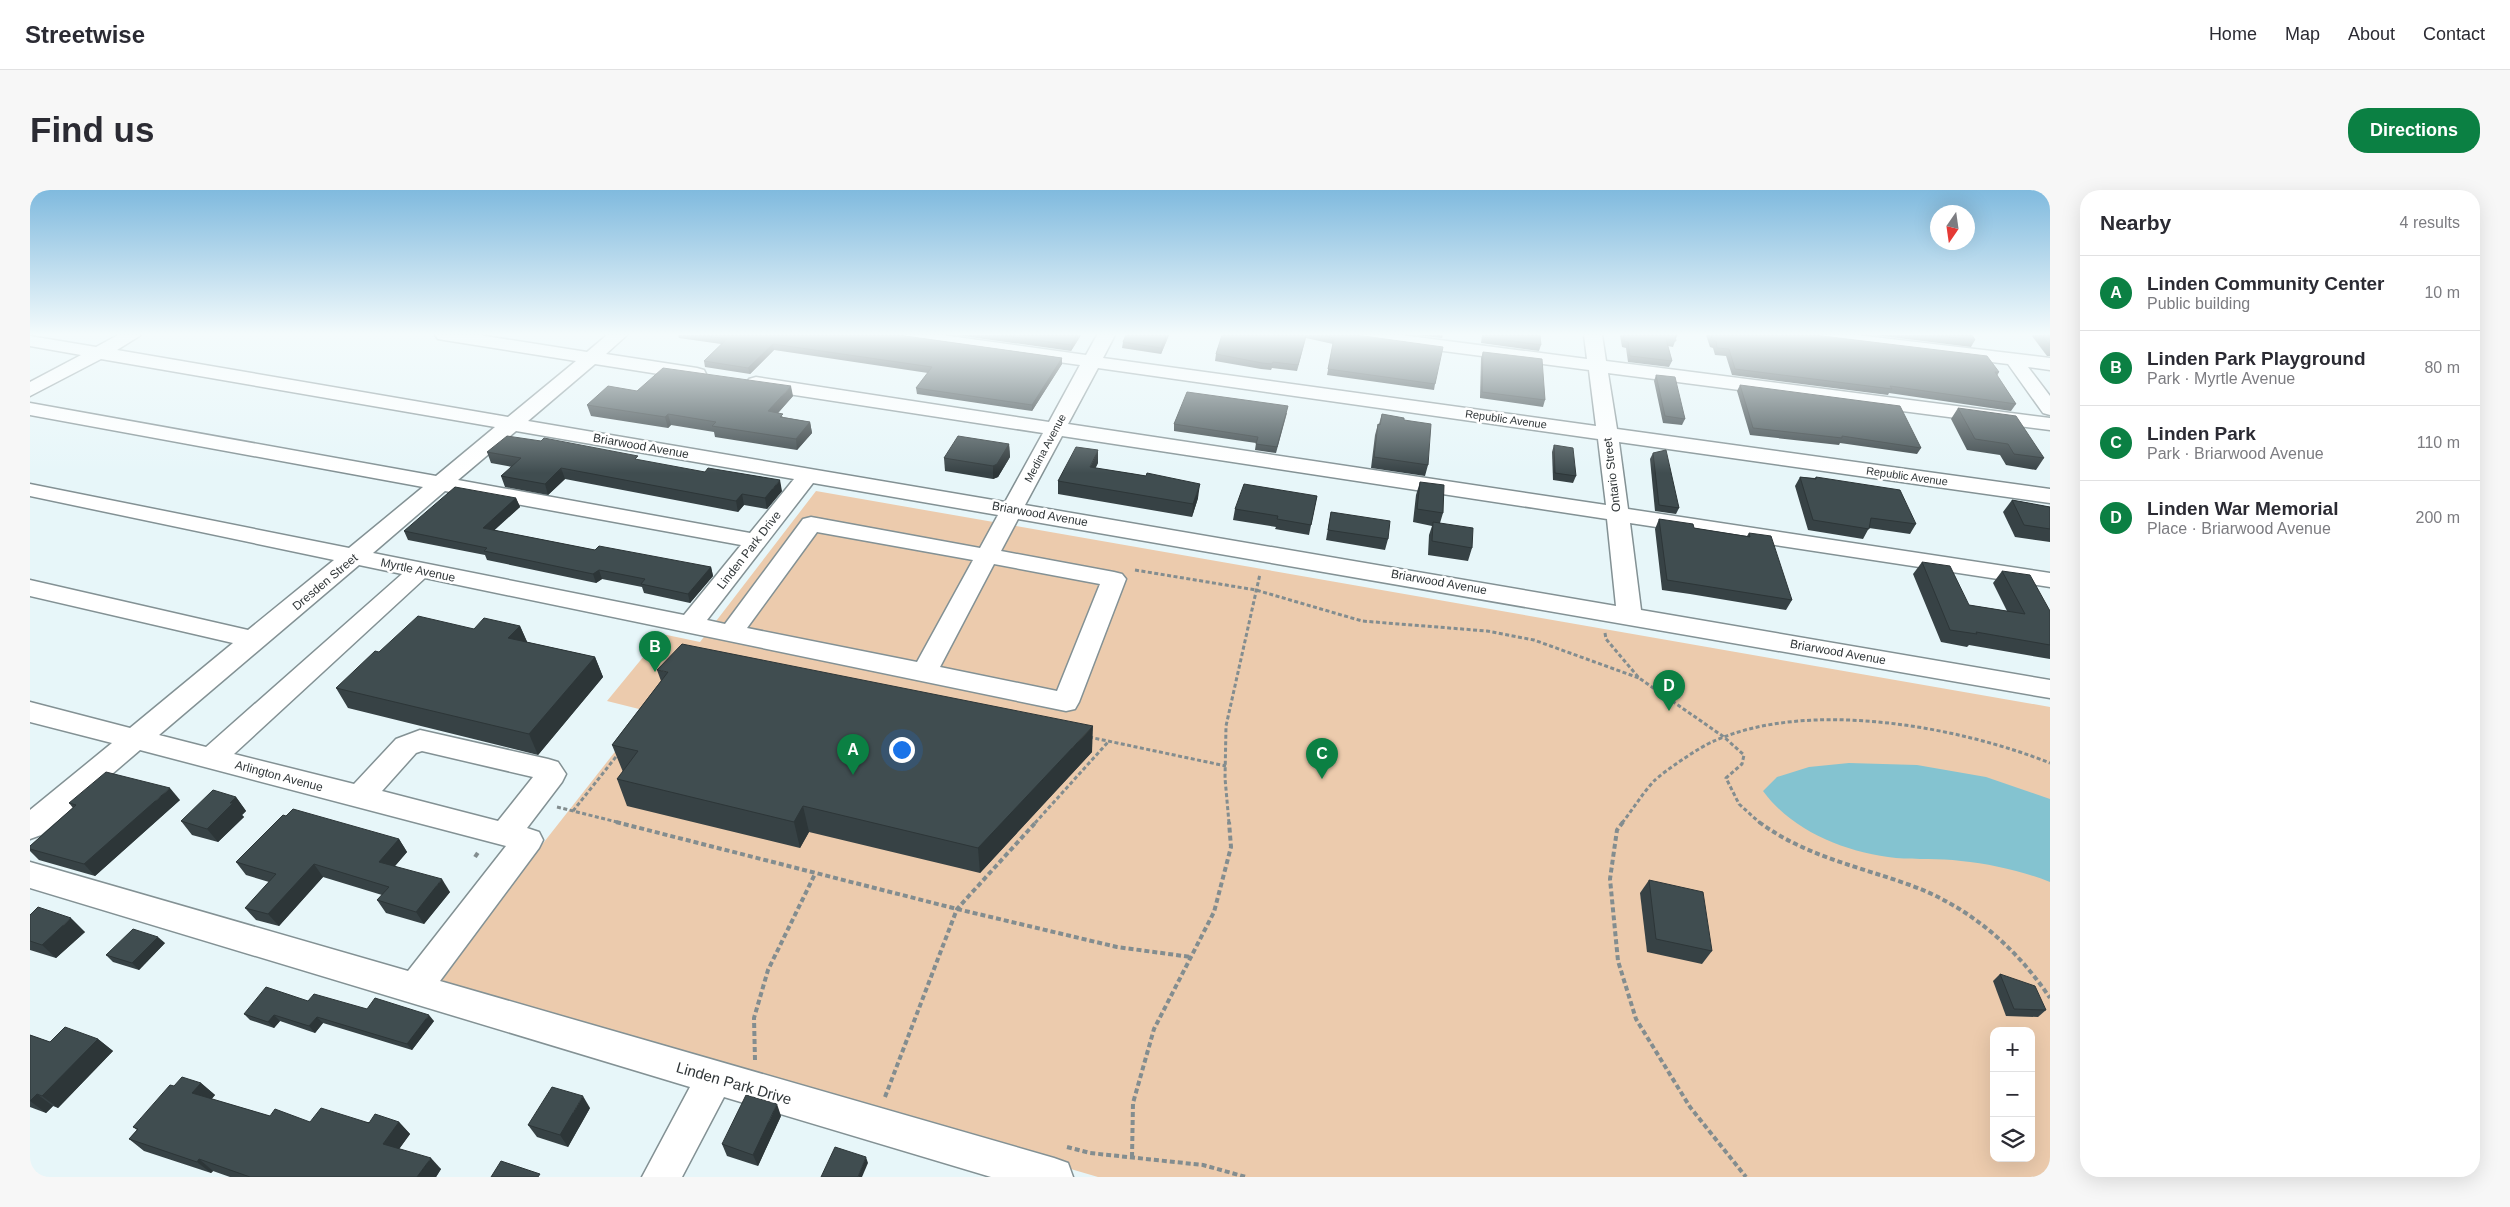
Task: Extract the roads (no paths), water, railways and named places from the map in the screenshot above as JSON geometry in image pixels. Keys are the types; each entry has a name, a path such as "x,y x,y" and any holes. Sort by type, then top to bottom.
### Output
{"street":[{"path":"30,390 47,381"},
{"name":"Briarwood Avenue","path":"263,381 2050,688"},
{"name":"Dresden Street","path":"30,827 563,381"},
{"path":"742,381 2050,580"},
{"name":"Medina Avenue","path":"924,673 1081,381"},
{"name":"Republic Avenue","path":"1234,381 2050,496"},
{"name":"Ontario Street","path":"1599,381 1629,615"},
{"path":"1715,381 2050,424"},
{"path":"2029,381 2050,409"},
{"path":"30,408 439,485 757,541"},
{"name":"Linden Park Drive","path":"689,626 809,474"},
{"name":"Myrtle Avenue","path":"30,490 1066,702 1114,578 987,556"},
{"path":"730,634 811,524 987,556"},
{"path":"210,759 420,570"},
{"name":"Arlington Avenue","path":"30,712 516,837"},
{"path":"359,797 406,746 420,740 548,770 552,774 531,800 516,837 415,988"},
{"name":"Linden Park Drive","path":"30,875 415,988 744,1070 1058,1162"},
{"path":"661,1177 744,1070"}],"lane":[{"path":"30,588 254,640"}],"water":[{"path":"1849,763 1917,765 1986,777 2050,799 2050,882 2017,871 1984,864 1953,860 1896,858 1859,851 1840,845 1805,829 1775,805 1763,791 1777,777 1809,767"}],"place":[{"name":"Linden Park Playground","path":"655,672"},
{"name":"Linden War Memorial","path":"1669,711"},
{"name":"Linden Community Center","path":"853,775"},
{"name":"Linden Park","path":"1322,779"}]}
